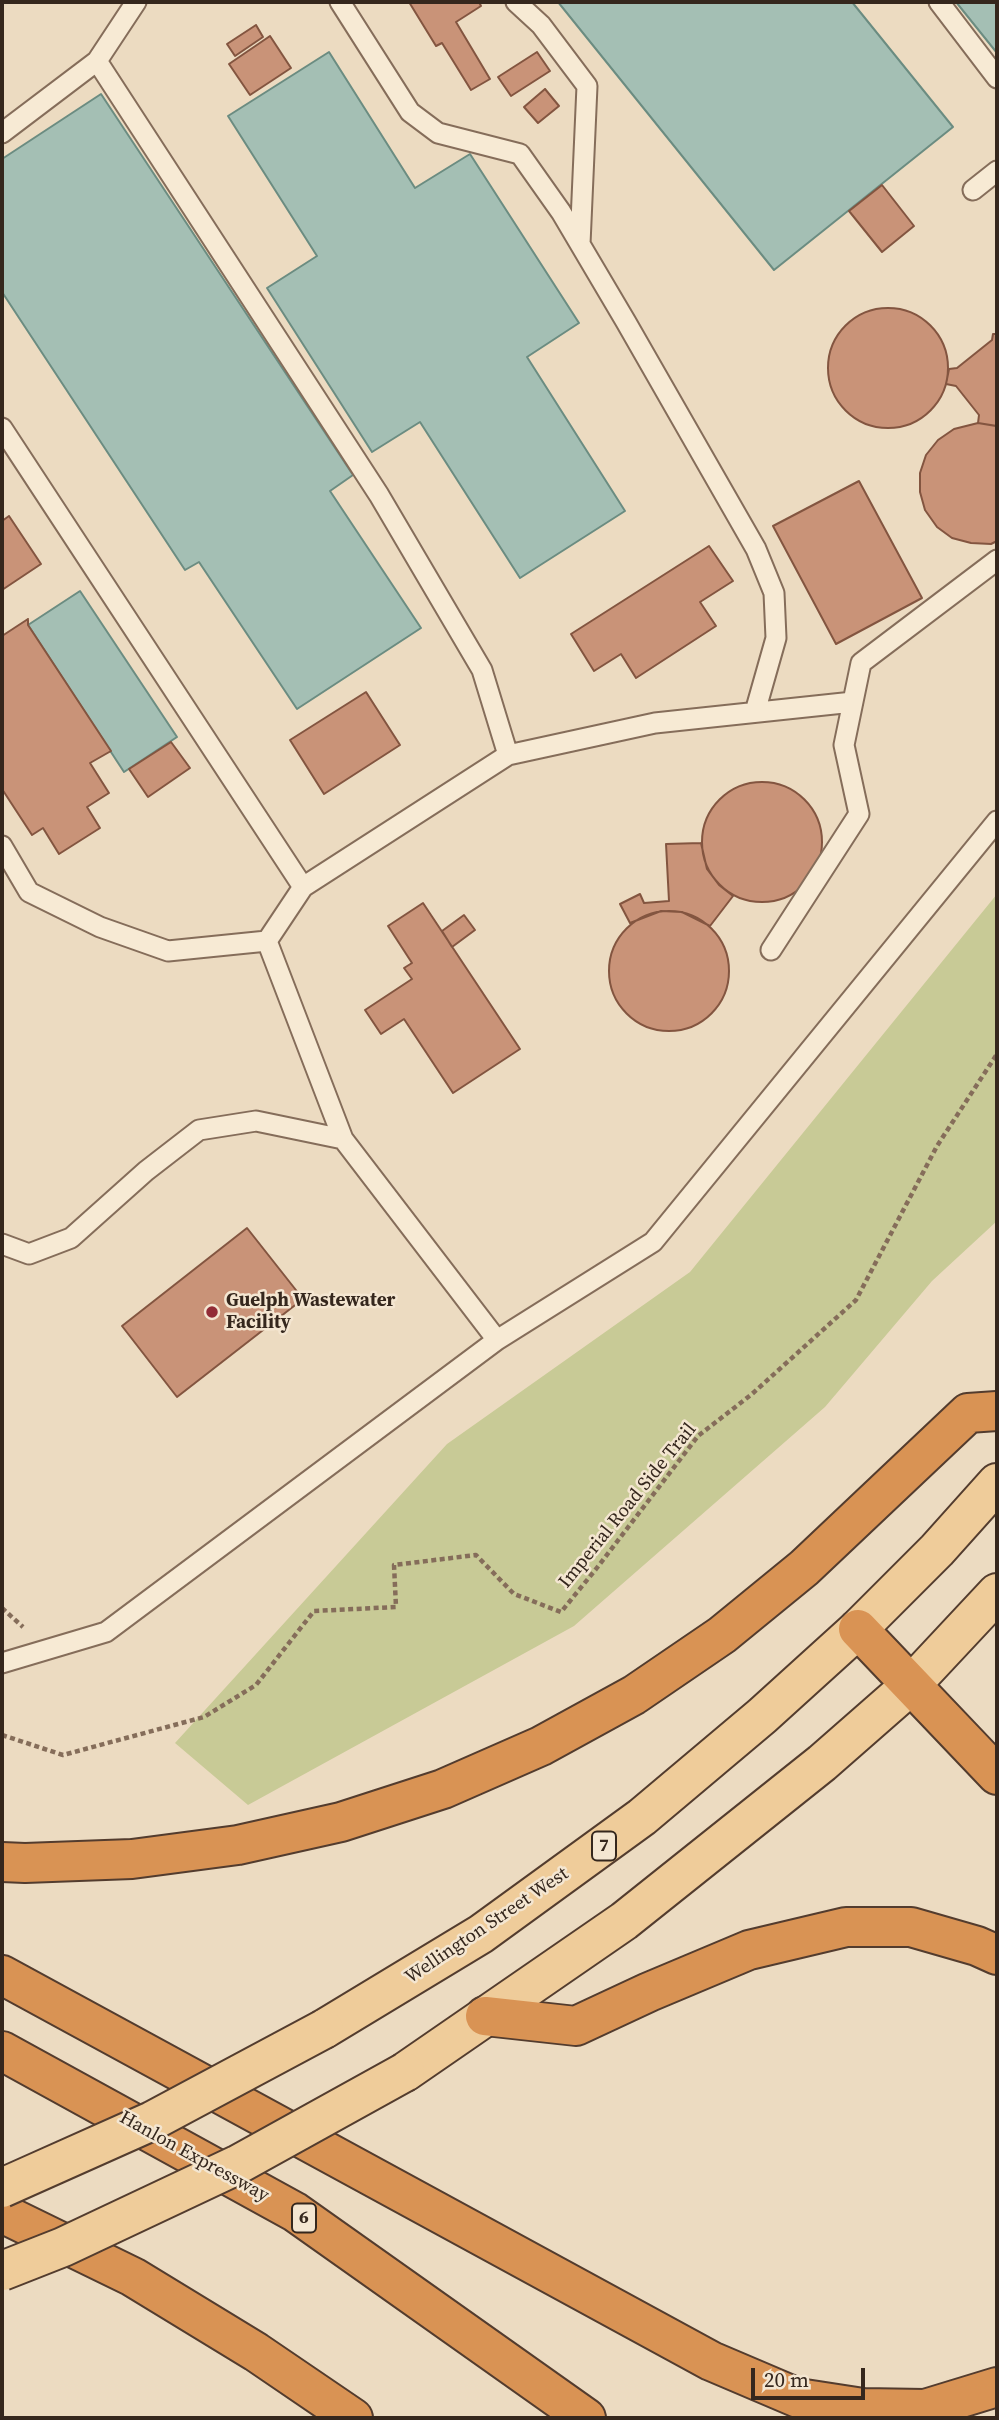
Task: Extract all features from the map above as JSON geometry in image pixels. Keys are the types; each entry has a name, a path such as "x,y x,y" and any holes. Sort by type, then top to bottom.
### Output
{"highway":[{"path":"2,1862 132,1859 238,1845 341,1822 443,1789 541,1746 634,1695 722,1635 804,1568 968,1413 997,1411"},
{"path":"858,1629 997,1775"},
{"path":"485,2016 576,2026 749,1950 846,1927 911,1927 977,1946 997,1955"},
{"path":"2,1975 711,2361 798,2398 863,2408 925,2409 997,2387"},
{"name":"Hanlon Expressway","path":"2,2050 295,2212 586,2418"},
{"path":"2,2213 133,2277 256,2352 353,2418"}],"main road":[{"name":"Wellington Street West","path":"2,2188 152,2122 324,2029 481,1934 642,1817 762,1716 858,1629 929,1558 997,1483"},
{"path":"2,2271 63,2247 237,2165 405,2072 624,1921 684,1875 822,1763 911,1685 997,1593"}],"lane":[{"path":"2,133 97,61 136,2"},
{"path":"340,2 410,112 438,133 520,154 561,212 756,549 774,593 776,638 755,712"},
{"path":"516,2 541,25 587,86 580,245"},
{"path":"939,2 997,78"},
{"path":"97,61 379,495 482,670 508,755"},
{"path":"973,190 997,171"},
{"path":"2,428 303,887"},
{"path":"771,950 859,814 844,745 861,663 997,560"},
{"path":"267,941 303,887 508,755 655,723 853,702"},
{"path":"2,1663 106,1632 497,1340 653,1242 997,821"},
{"path":"2,846 29,892 100,927 168,951 267,941"},
{"path":"267,941 343,1139 497,1340"},
{"path":"2,1244 29,1254 71,1238 146,1171 199,1130 256,1121 343,1139"}],"path":[{"name":"Imperial Road Side Trail","path":"2,1735 63,1755 204,1717 256,1685 314,1611 396,1607 394,1565 476,1555 514,1594 561,1612 698,1437 752,1394 856,1300 937,1146 997,1054"}],"green space":[{"path":"997,894 997,1221 932,1281 825,1407 574,1626 248,1805 175,1743 447,1444 690,1272"}],"shaded area":[{"path":"558,2 852,2 953,127 774,270"},
{"path":"956,2 997,2 997,53"},
{"path":"329,52 415,188 470,154 579,323 527,357 625,511 520,578 420,422 372,452 267,288 317,256 228,116"},
{"path":"101,94 353,475 330,491 421,628 297,709 199,562 185,570 2,292 2,159"},
{"path":"80,591 177,737 124,772 28,625"}],"building":[{"path":"409,2 479,2 481,6 456,22 490,79 471,90 442,43 436,46"},
{"path":"256,25 263,37 235,56 227,44"},
{"path":"270,36 291,68 250,95 229,64"},
{"path":"537,52 550,71 511,96 498,77"},
{"path":"545,89 559,106 538,123 524,107"},
{"path":"882,185 914,226 882,252 849,211"},
{"path":"888,308 911,312 931,325 944,345 948,368 944,391 931,411 911,424 888,428 865,424 845,411 832,391 828,368 832,345 845,325 865,312"},
{"path":"993,334 997,334 996,426 978,423 979,415 956,386 946,384 949,369 957,368 992,340"},
{"path":"978,423 997,426 997,541 991,544 952,538 937,527 925,510 920,492 920,473 926,455 938,440 954,429"},
{"path":"859,481 922,598 836,644 773,526"},
{"path":"9,516 41,564 2,590 2,521"},
{"path":"709,546 733,581 700,602 716,626 636,678 621,654 594,671 571,634"},
{"path":"28,619 28,625 111,751 90,763 109,793 87,807 100,828 59,854 43,828 32,835 2,789 2,636"},
{"path":"366,692 400,745 324,794 290,740"},
{"path":"171,742 190,768 148,797 129,769"},
{"path":"762,782 785,786 805,799 818,819 822,842 818,865 805,885 785,898 762,902 739,898 719,885 706,865 702,842 706,819 719,799 739,786"},
{"path":"701,843 707,869 719,885 733,896 710,926 682,912 661,911 630,923 620,904 640,894 644,903 669,901 666,844"},
{"path":"423,903 520,1049 453,1093 404,1019 381,1034 365,1010 412,979 404,968 412,963 388,926"},
{"path":"669,911 692,915 712,928 725,948 729,971 725,994 712,1014 692,1027 669,1031 646,1027 626,1014 613,994 609,971 613,948 626,928 646,915"},
{"path":"464,915 475,930 452,947 442,931"},
{"name":"Guelph Wastewater Facility","path":"247,1228 303,1299 177,1397 122,1326"}],"place":[{"name":"Guelph Wastewater Facility","path":"212,1312"}]}
